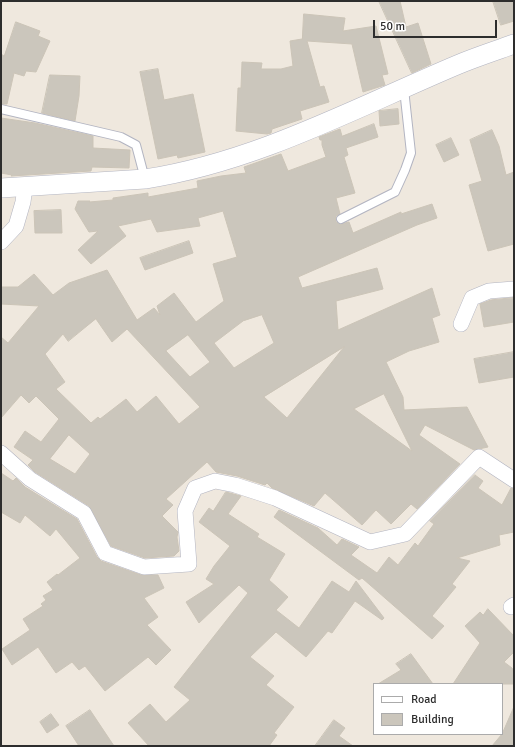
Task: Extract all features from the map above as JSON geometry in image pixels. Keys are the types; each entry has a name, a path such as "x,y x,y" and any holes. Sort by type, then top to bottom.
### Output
{"street":[{"path":"1,188 145,179 207,165 290,138 458,65 514,44"},
{"path":"1,242 16,226 26,187"},
{"path":"461,324 472,298 489,292 514,289"},
{"path":"1,453 30,479 84,514 105,553 144,567 189,564 185,511 195,488 215,481 235,485 275,498 370,542 405,534 479,457 514,480"}],"lane":[{"path":"341,219 395,192 411,153 404,89"},
{"path":"1,109 121,137 136,146 145,179"}],"building":[{"path":"379,1 400,1 406,27 418,23 431,64 412,73"},
{"path":"493,1 514,1 514,21 501,25"},
{"path":"304,14 345,18 343,31 376,26 388,74 382,75 385,85 363,92 352,44 307,41 320,87 324,86 329,102 300,111 302,119 272,129 271,133 267,134 236,131 238,88 241,88 242,62 262,63 261,69 281,69 293,66 290,41 302,39"},
{"path":"16,22 40,31 38,36 50,41 36,72 26,71 24,76 14,73 7,104 1,104 1,54 4,56"},
{"path":"158,69 164,100 193,94 205,152 178,158 177,155 158,159 140,72"},
{"path":"50,75 80,76 79,96 75,121 42,113"},
{"path":"398,109 399,124 380,126 379,111"},
{"path":"1,118 35,123 93,136 93,148 130,150 129,168 92,167 91,171 11,176 12,175 1,173"},
{"path":"374,124 378,137 346,148 348,155 344,157 355,193 336,198 340,214 336,216 336,222 341,224 349,222 353,233 401,212 401,214 432,204 437,218 417,225 298,277 302,288 377,268 383,289 336,301 338,330 432,288 440,315 432,318 439,342 409,351 386,362 403,397 404,410 467,407 488,447 474,450 425,425 419,435 460,464 417,509 411,504 391,524 376,510 362,525 325,493 314,506 272,488 267,483 265,485 237,476 216,472 207,462 166,499 173,505 162,516 178,532 177,537 179,551 174,556 145,558 111,546 89,506 35,472 28,465 33,460 14,447 25,431 41,442 59,419 36,396 29,403 21,395 1,418 1,337 8,343 39,306 1,304 1,287 18,287 34,274 53,295 69,283 107,270 137,320 154,308 160,315 157,306 174,293 196,322 224,301 213,264 237,257 223,211 198,218 200,226 157,232 151,219 118,226 126,236 91,264 78,250 98,231 89,232 75,209 78,201 90,201 89,202 113,200 113,198 148,193 148,197 198,188 197,181 246,173 244,167 281,154 288,171 326,157 322,140 320,140 319,137 340,129 342,136","holes":["262,315 274,343 234,368 214,343 243,321","96,319 112,342 127,329 200,407 179,424 156,396 137,412 126,399 100,419 98,417 91,423 56,389 65,382 45,354 63,334 68,341","188,335 210,362 190,377 166,351","344,347 287,418 264,397","384,394 412,451 354,409","69,435 90,454 75,474 50,459"]},
{"path":"492,130 499,146 506,175 514,172 514,244 488,251 469,185 482,181 470,140"},
{"path":"451,138 459,155 444,162 436,145"},
{"path":"61,210 62,233 35,233 34,211"},
{"path":"189,241 193,253 145,270 140,258"},
{"path":"514,298 514,322 484,327 480,304 491,300"},
{"path":"514,352 514,377 479,383 474,359"},
{"path":"1,473 13,481 16,478 25,487 77,519 97,557 101,561 141,575 158,575 164,588 144,598 158,617 147,625 171,650 156,665 148,657 105,691 85,666 79,670 72,662 56,673 38,647 12,665 2,649 30,630 23,619 43,606 41,604 46,600 43,596 53,590 47,582 80,558 56,529 50,536 25,515 20,523 1,512"},
{"path":"475,475 483,481 478,488 502,505 511,488 514,489 514,532 499,535 500,545 457,558 470,561 452,584 456,587 432,616 444,626 432,639 362,578 359,580 274,517 279,510 318,528 337,545 342,539 359,547 351,555 377,573 389,557 398,565 415,543 418,546 434,524 430,521"},
{"path":"226,492 241,496 228,514 259,534 257,537 285,554 269,580 288,597 276,610 299,628 332,581 349,592 356,581 384,618 382,620 355,601 332,633 328,631 306,657 276,632 250,657 274,676 266,685 294,707 274,733 277,735 269,746 149,746 128,723 150,704 166,722 190,700 174,687 248,593 239,585 199,623 186,602 214,584 206,579 230,546 199,522 209,508 213,511"},
{"path":"488,609 514,636 514,652 504,662 512,668 514,672 514,684 454,683 480,643 465,626 480,612 483,615"},
{"path":"411,654 432,683 380,683 401,670 396,664"},
{"path":"514,707 514,746 492,746 501,735 503,735"},
{"path":"90,710 114,746 79,746 66,726"},
{"path":"51,714 59,725 47,733 40,722"},
{"path":"334,720 345,728 339,736 353,746 315,746"}]}
